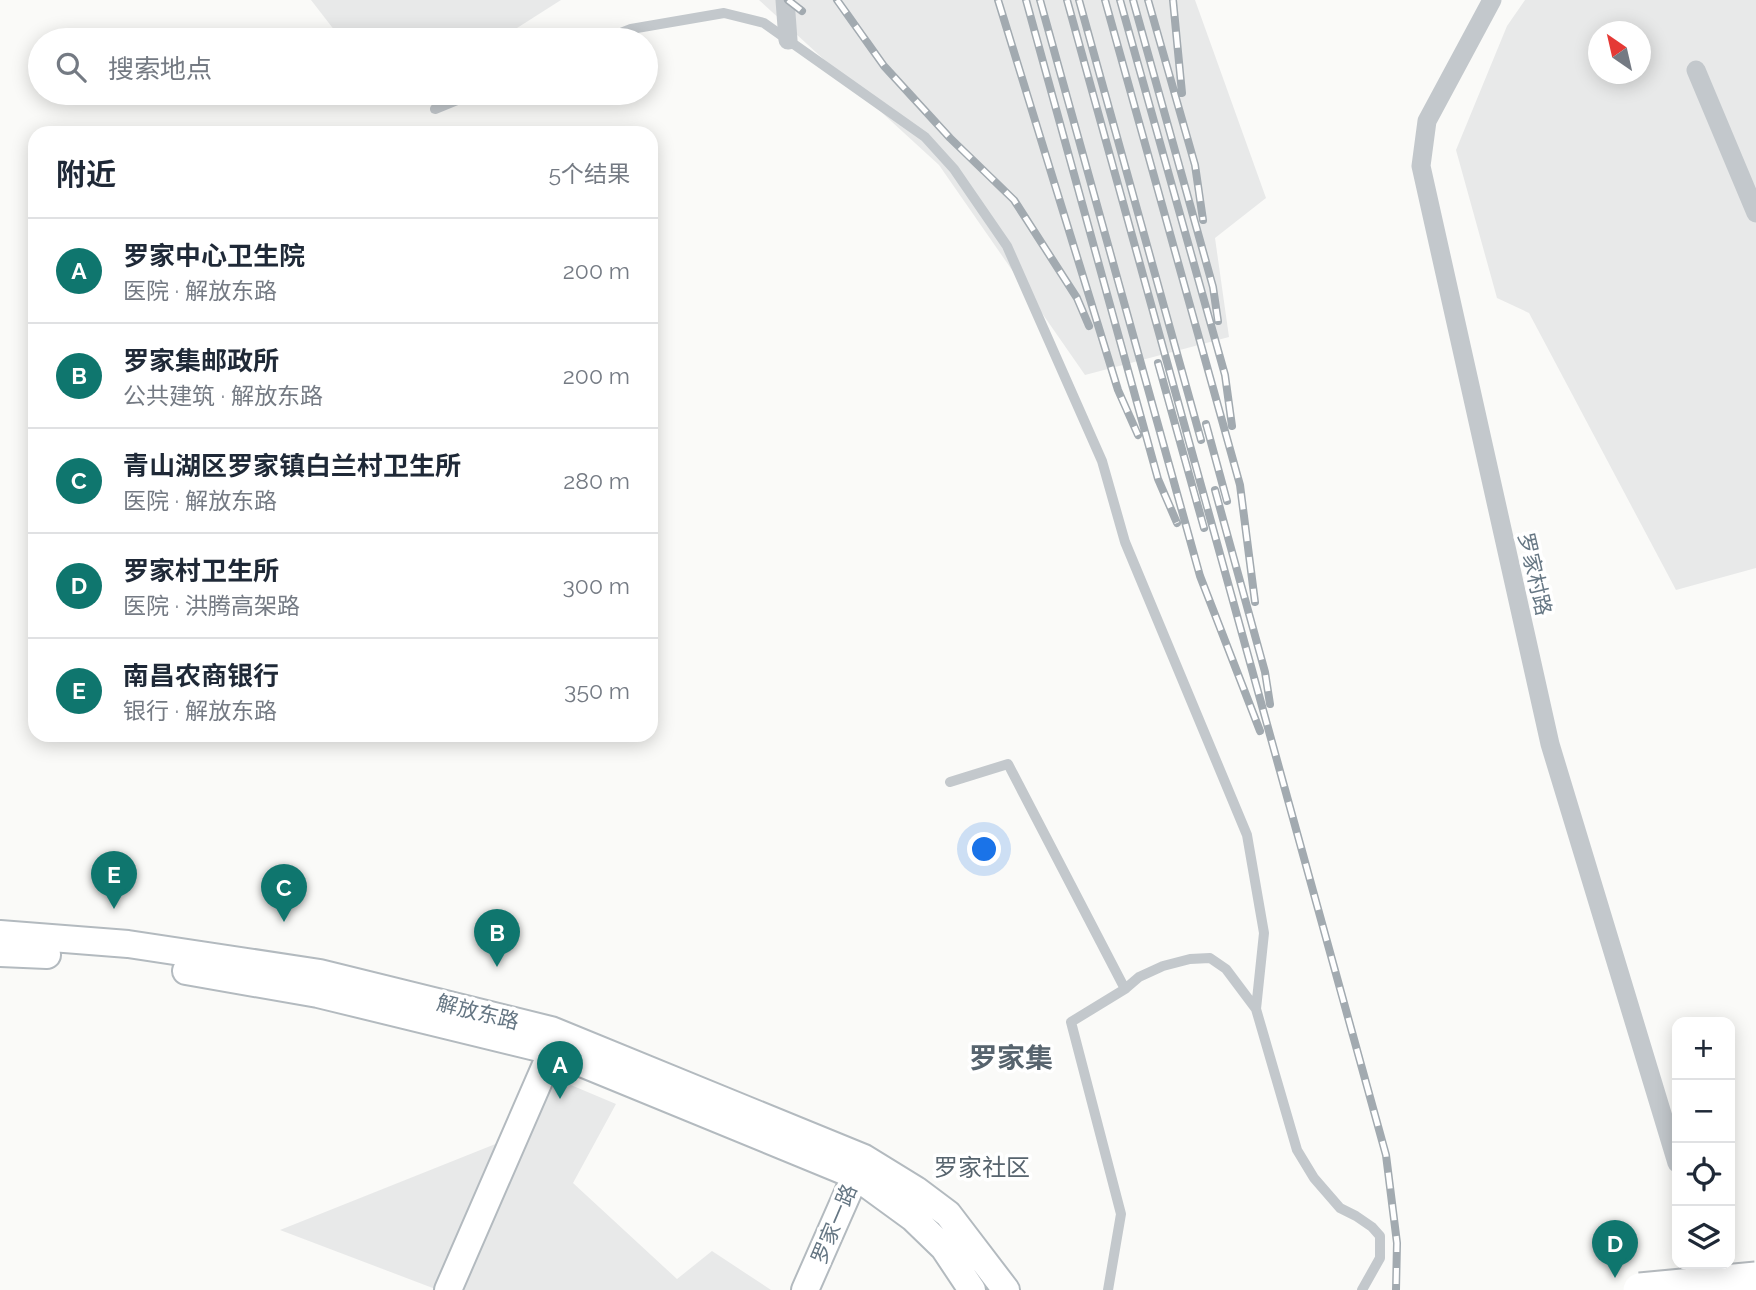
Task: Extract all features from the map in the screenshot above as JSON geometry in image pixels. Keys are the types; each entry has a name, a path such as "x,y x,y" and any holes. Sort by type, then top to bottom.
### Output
{"highway":[{"path":"1640,1290 1756,1279"}],"main road":[{"name":"解放东路","path":"0,934 128,944 320,973 551,1030 859,1167 944,1248 972,1290"},
{"name":"解放东路","path":"0,953 148,964 318,995 552,1051 916,1190 948,1214 1006,1290"},
{"path":"448,1290 552,1051"},
{"name":"罗家一路","path":"805,1290 859,1167"}],"street":[{"path":"785,0 788,40"},
{"name":"罗家村路","path":"1492,0 1427,121 1421,166 1550,744 1672,1147"},
{"path":"1696,70 1756,213"},
{"path":"1706,1269 1712,1290"}],"lane":[{"path":"637,28 724,13 764,23 925,137 954,169 1007,246 1102,461 1125,542 1247,835 1264,933 1256,1009"},
{"path":"435,109 445,105"},
{"path":"950,782 1008,764 1125,989"},
{"path":"1108,1290 1121,1214 1071,1022 1125,989 1139,977 1163,966 1190,959 1210,958 1226,969 1256,1009 1297,1150 1314,1178 1340,1208 1372,1227 1380,1236 1380,1258 1362,1290"}],"shaded area":[{"path":"311,0 561,0 517,28 333,28"},
{"path":"759,0 1195,0 1266,198 1215,238 1229,337 1085,375 939,165"},
{"path":"1525,0 1756,0 1756,568 1676,590 1529,313 1497,298 1456,150 1507,26"},
{"path":"540,1072 616,1104 573,1183 677,1279 712,1251 771,1290 438,1290 280,1230 508,1139"}],"railway":[{"path":"788,0 802,11"},
{"path":"837,0 884,66 950,138 1014,200 1077,298 1089,326"},
{"path":"998,0 1118,390 1138,435"},
{"path":"1026,0 1158,479 1177,523"},
{"path":"1040,0 1200,576 1260,731"},
{"path":"1067,0 1386,1155 1397,1243 1396,1290"},
{"path":"1079,0 1201,440"},
{"path":"1105,0 1240,485 1255,602"},
{"path":"1120,0 1225,375 1232,426"},
{"path":"1133,0 1213,287 1218,321"},
{"path":"1148,0 1195,165 1203,220"},
{"path":"1173,0 1182,93"},
{"path":"1158,363 1204,528"},
{"path":"1206,424 1227,501"},
{"path":"1215,490 1265,672 1270,704"}],"place":[{"name":"南昌农商银行","path":"114,909"},
{"name":"青山湖区罗家镇白兰村卫生所","path":"284,922"},
{"name":"罗家集邮政所","path":"497,967"},
{"name":"罗家中心卫生院","path":"560,1099"},
{"name":"罗家村卫生所","path":"1615,1278"}],"district":[{"name":"罗家集","path":"1011,1058"},
{"name":"罗家社区","path":"982,1167"}]}
